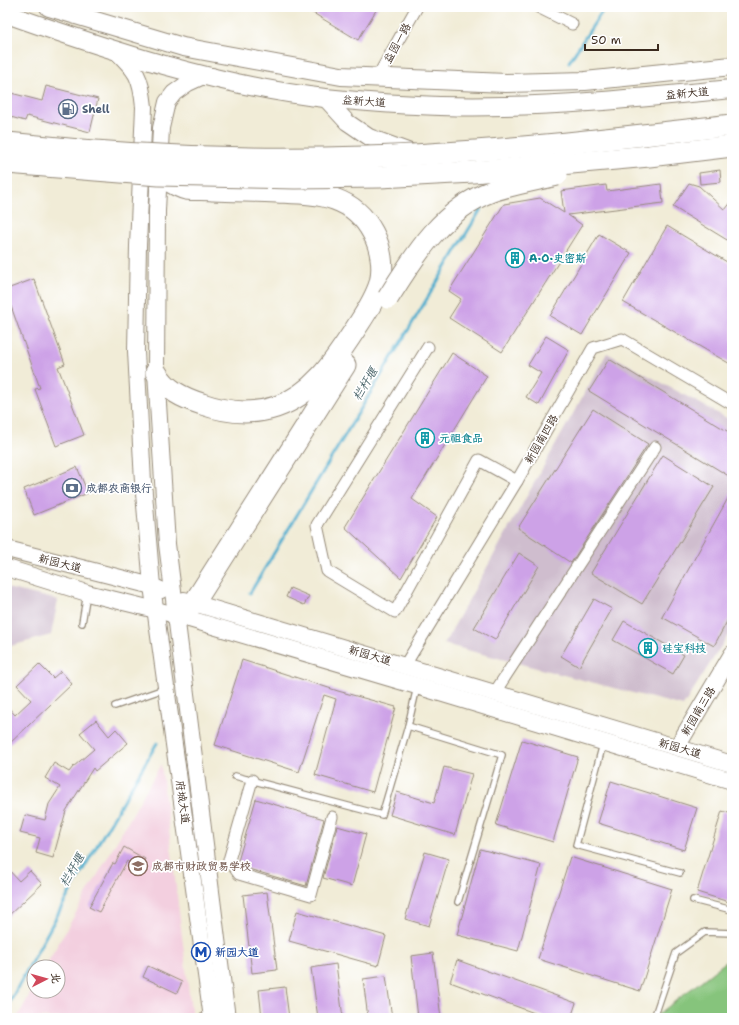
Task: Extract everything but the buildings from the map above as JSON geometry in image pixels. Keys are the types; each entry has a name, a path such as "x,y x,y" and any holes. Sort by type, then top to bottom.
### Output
{"highway":[{"path":"7,143 79,150 198,156 365,157 597,140 732,125"},
{"path":"7,163 159,175 380,177 473,172 649,156 732,146"},
{"path":"156,372 167,387 177,394 218,409 252,411 276,407 303,392 328,369 369,308 382,295 426,240 451,215 479,197 511,186 649,156"},
{"path":"159,175 185,189 316,194 344,203 361,215 378,244 382,295 194,603 175,606"}],"main road":[{"name":"益新大道","path":"49,7 183,47 341,76 438,82 506,83 584,81 732,66"},
{"name":"益新大道","path":"7,14 115,50 212,76 260,88 325,98 441,107 504,106 590,102 732,89"},
{"name":"府城大道","path":"115,50 134,69 142,86 144,107 138,246 136,351 142,482 152,586 213,1018"},
{"name":"府城大道","path":"212,76 201,77 188,83 174,93 167,102 161,128 157,211 156,372 167,544 175,606 213,1018"},
{"path":"325,98 347,122 369,137 450,166 533,173 732,156"},
{"name":"新园大道","path":"7,549 152,586 175,606 417,686 732,782"},
{"name":"新园大道","path":"7,568 87,593 156,610 175,606"},
{"name":"新园大道","path":"194,603 732,764"},
{"name":"新园南三路","path":"677,747 732,654"}],"street":[{"name":"益园一路","path":"377,78 417,7"},
{"path":"538,7 572,24"},
{"name":"新园南四路","path":"405,665 516,481 593,348 622,339 732,404"},
{"path":"428,347 317,525 327,571 395,612 479,460 516,481"},
{"path":"495,692 655,447"},
{"path":"252,780 229,860 239,874 311,895 332,816"}],"lane":[{"path":"82,623 87,593"},
{"path":"234,776 382,815 408,726 417,686"},
{"path":"114,706 167,688"},
{"path":"408,726 502,755 458,902"},
{"path":"603,743 576,845 680,873"},
{"path":"693,900 732,910"},
{"path":"654,1018 676,954 705,932 732,933"}],"shaded area":[{"path":"607,353 732,421 732,629 683,706 444,644"},
{"path":"7,588 58,600 51,635 7,647"},
{"name":"成都市财政贸易学校","path":"161,764 192,1018 17,1018 27,999 66,999 66,959 50,959"}],"green space":[{"path":"732,957 732,1018 655,1017"}],"waterway":[{"name":"栏杆堰","path":"569,62 605,7"},
{"name":"栏杆堰","path":"250,593 484,204"},
{"name":"栏杆堰","path":"7,1007 71,890 157,743"}],"place":[{"name":"Shell","path":"68,109"},
{"name":"A·O·史密斯","path":"515,258"},
{"name":"元祖食品","path":"425,438"},
{"name":"成都农商银行","path":"72,488"},
{"name":"硅宝科技","path":"648,648"},
{"name":"成都市财政贸易学校","path":"138,866"},
{"name":"新园大道","path":"201,952"}]}
